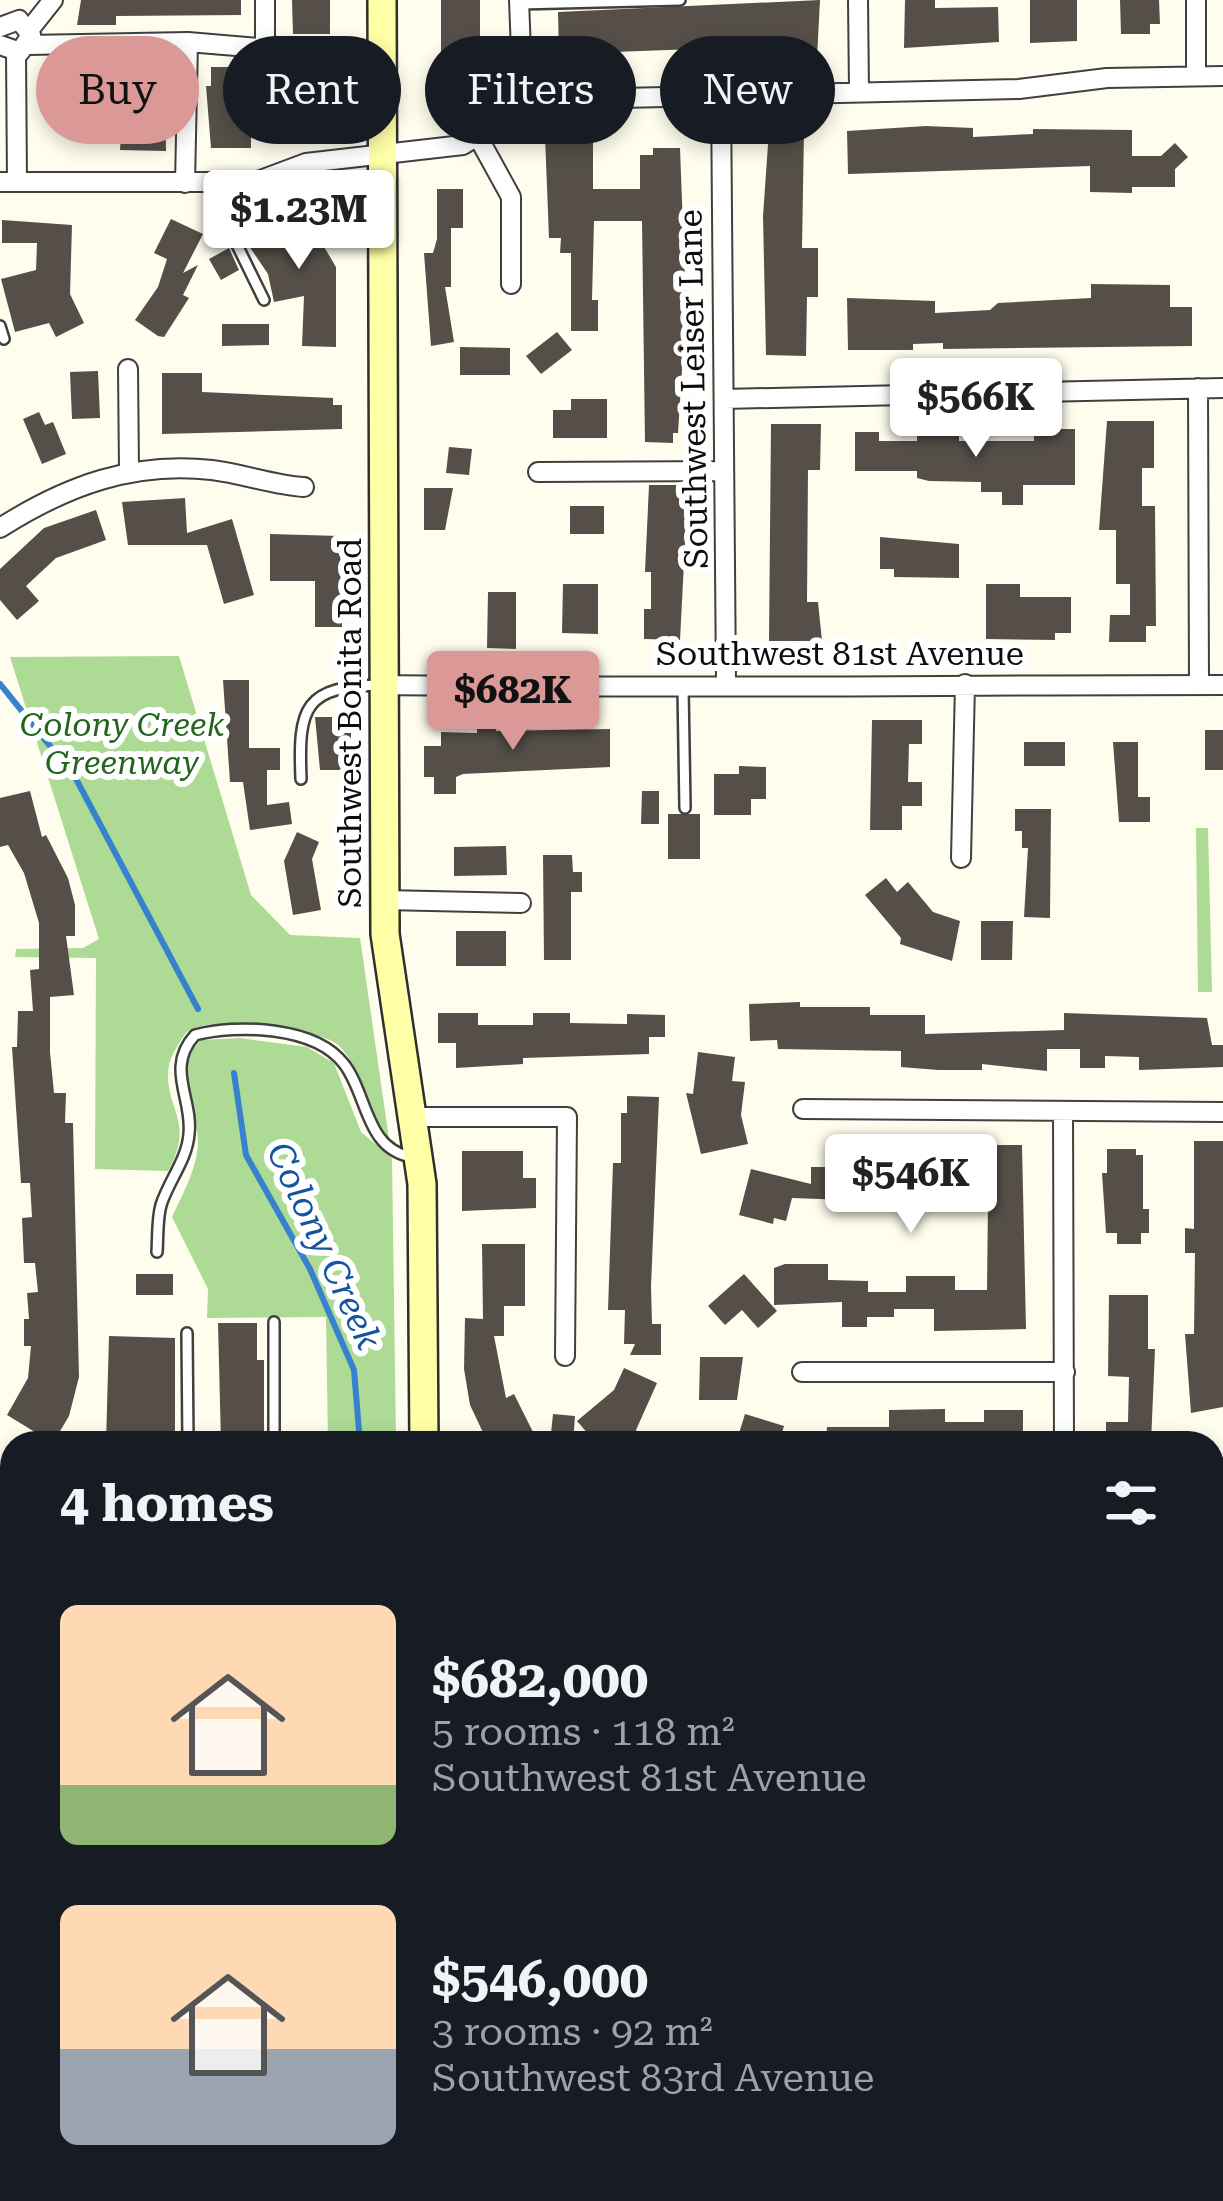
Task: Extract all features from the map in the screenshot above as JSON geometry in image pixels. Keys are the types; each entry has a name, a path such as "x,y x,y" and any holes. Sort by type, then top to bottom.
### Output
{"main road":[{"name":"Southwest Bonita Road","path":"382,0 384,900 388,964 419,1157 424,1431"}],"street":[{"path":"12,44 53,0"},
{"path":"265,0 265,36"},
{"path":"858,0 859,90"},
{"path":"1196,0 1196,74"},
{"path":"519,2 520,36"},
{"path":"0,27 15,19 8,182 256,182 306,163 428,152 455,144"},
{"path":"835,91 1019,89 1107,78 1223,76"},
{"path":"185,183 186,144"},
{"path":"482,144 511,196 511,284"},
{"name":"Southwest Leiser Lane","path":"721,144 726,683"},
{"path":"128,369 129,471"},
{"path":"1198,388 1199,685"},
{"path":"724,399 1223,388"},
{"path":"0,528 67,489 129,471 214,470 304,487"},
{"path":"538,472 724,471"},
{"name":"Southwest 81st Avenue","path":"386,685 489,690 683,683 1223,685"},
{"path":"961,858 965,684"},
{"path":"384,900 521,903"},
{"path":"803,1109 1223,1112"},
{"path":"1063,1112 1064,1431"},
{"path":"413,1117 567,1117 565,1356"},
{"path":"802,1372 1065,1372"}],"lane":[{"path":"519,2 680,0"},
{"path":"219,183 217,204 264,300"},
{"path":"0,326 4,339"},
{"path":"683,683 685,808"},
{"path":"301,779 299,724 305,708 341,685 386,685"},
{"path":"157,1252 160,1209 187,1153 190,1128 178,1085 186,1045 195,1035 243,1030 325,1046 351,1075 367,1119 382,1139 395,1154 419,1157"},
{"path":"274,1322 274,1431"},
{"path":"188,1333 188,1431"}],"green space":[{"name":"Colony Creek Greenway","path":"179,656 251,895 290,935 360,938 389,1139 372,1119 354,1068 338,1045 287,1029 216,1024 187,1032 170,1062 168,1080 179,1139 168,1171 95,1169 96,958 15,957 16,949 83,948 99,939 10,657"},
{"path":"1196,828 1208,828 1212,992 1198,992"},
{"path":"240,1038 307,1047 334,1063 361,1132 392,1158 396,1431 328,1431 326,1317 207,1318 208,1289 172,1217 197,1151 186,1077 187,1064 201,1040"}],"building":[{"path":"81,0 241,0 241,15 116,16 116,25 77,25"},
{"path":"292,0 330,0 330,34 293,34"},
{"path":"441,0 480,0 480,36 441,36"},
{"path":"820,0 818,36 660,36 660,50 636,51 636,36 559,36 558,12"},
{"path":"905,0 935,0 935,8 998,7 999,42 904,48"},
{"path":"1030,0 1077,0 1077,41 1030,43"},
{"path":"1120,0 1159,0 1160,24 1150,24 1150,34 1121,34"},
{"path":"211,67 223,67 223,144 251,144 251,148 211,148 206,86 211,86"},
{"path":"973,128 973,137 1033,134 1033,129 1132,130 1132,156 1161,156 1175,143 1188,157 1175,169 1175,187 1132,187 1132,193 1090,192 1090,166 848,174 847,131"},
{"path":"120,144 166,144 166,151 120,150"},
{"path":"545,144 593,144 593,189 640,189 640,155 653,155 653,148 680,148 686,307 678,433 673,433 673,443 645,442 642,221 594,221 592,300 598,300 598,331 571,331 571,253 560,253 561,238 549,238"},
{"path":"768,144 804,144 802,248 818,248 818,297 807,297 806,356 766,355 763,216"},
{"path":"437,189 463,189 463,228 451,228 451,287 445,287 454,342 431,346 424,253 433,253 437,239"},
{"path":"301,208 336,267 336,347 302,346 304,296 274,302 268,274 245,240 243,229 264,217 269,227"},
{"path":"171,219 203,234 183,273 198,265 183,295 189,298 164,337 135,320 158,287 167,259 154,253"},
{"path":"2,220 72,225 70,294 84,323 56,337 49,323 15,332 1,279 36,270 37,243 2,243"},
{"path":"229,248 239,270 221,280 209,259"},
{"path":"1091,284 1170,285 1170,307 1192,307 1192,346 943,349 943,343 913,344 913,350 848,350 847,298 935,301 935,313 990,310 998,303 1091,298"},
{"path":"222,324 269,324 269,345 222,346"},
{"path":"557,332 572,350 541,374 526,356"},
{"path":"460,347 510,348 510,375 460,375"},
{"path":"98,371 100,418 72,419 70,372"},
{"path":"162,373 202,373 202,392 333,398 333,405 342,405 342,429 162,434"},
{"path":"571,399 607,399 607,438 553,438 553,410 571,410"},
{"path":"39,412 45,425 53,422 66,454 42,464 23,419"},
{"path":"1107,421 1154,421 1154,468 1142,468 1142,506 1155,506 1156,626 1146,626 1146,642 1109,642 1110,615 1130,615 1130,584 1116,584 1116,530 1099,530"},
{"path":"771,424 821,424 820,470 808,470 807,602 818,602 822,641 769,641"},
{"path":"1034,429 1075,429 1075,485 1023,485 1023,505 1002,505 1002,492 981,492 981,482 929,481 917,478 917,471 855,471 855,432 879,432 879,441 917,441 917,432 959,432 959,441 1034,441"},
{"path":"449,447 472,449 469,475 446,473"},
{"path":"649,485 688,485 680,640 644,639 644,609 651,609 651,572 645,572"},
{"path":"424,488 453,488 445,530 424,530"},
{"path":"185,498 187,533 232,519 254,595 224,604 207,545 128,545 122,502"},
{"path":"570,506 604,506 604,534 570,534"},
{"path":"96,510 106,540 56,558 26,586 39,601 17,620 0,600 0,569 44,528"},
{"path":"270,534 340,536 342,627 315,627 315,581 270,581"},
{"path":"880,537 959,544 959,578 894,577 894,569 880,569"},
{"path":"563,584 598,584 598,634 562,633"},
{"path":"986,584 1020,584 1020,597 1071,597 1071,633 1055,633 1055,640 986,639"},
{"path":"488,592 516,592 516,649 487,648"},
{"path":"223,680 249,680 249,748 280,748 280,770 267,770 267,805 289,802 292,824 250,830 243,782 230,782"},
{"path":"315,717 338,717 338,728 351,728 351,770 320,770"},
{"path":"872,720 922,720 922,744 909,744 908,782 922,782 922,806 902,806 902,830 870,830"},
{"path":"477,727 496,727 496,731 610,729 610,767 463,774 456,777 456,794 434,794 434,777 424,777 424,746 441,746 441,732 477,733"},
{"path":"1205,730 1223,730 1223,770 1205,770"},
{"path":"1024,742 1065,742 1065,766 1024,766"},
{"path":"1113,742 1138,742 1138,797 1150,797 1150,822 1119,822"},
{"path":"739,766 766,767 766,799 751,799 751,815 714,815 714,774 739,774"},
{"path":"30,791 42,837 46,835 68,878 75,905 75,936 66,936 74,995 50,997 54,1093 66,1093 65,1123 73,1123 79,1377 60,1431 33,1431 7,1415 28,1378 31,1346 24,1346 27,1293 38,1292 35,1263 24,1263 22,1218 32,1217 30,1183 21,1183 12,1047 17,1047 18,1011 33,1011 30,970 39,969 39,923 24,873 8,845 0,847 0,798"},
{"path":"642,791 659,791 659,824 641,824"},
{"path":"1015,809 1051,809 1050,918 1024,917 1028,848 1022,848 1022,831 1015,831"},
{"path":"668,814 700,814 700,859 668,859"},
{"path":"297,832 319,842 312,859 321,910 293,915 284,861"},
{"path":"506,846 507,875 454,876 454,847"},
{"path":"543,855 572,855 573,872 582,872 582,892 571,892 571,960 544,960"},
{"path":"886,878 897,892 908,882 933,912 960,921 952,961 900,944 901,938 865,895"},
{"path":"981,921 1013,921 1012,960 981,960"},
{"path":"456,931 506,931 506,966 456,966"},
{"path":"800,1002 800,1007 870,1007 870,1015 925,1015 925,1034 1064,1030 1064,1013 1207,1018 1212,1045 1223,1045 1223,1067 1139,1070 1139,1057 1105,1056 1105,1068 1080,1068 1080,1049 1047,1049 1047,1071 982,1064 982,1070 938,1070 901,1067 901,1051 778,1049 777,1040 750,1041 749,1004"},
{"path":"438,1013 478,1013 478,1025 533,1025 533,1013 570,1013 570,1023 627,1024 627,1014 665,1015 665,1037 649,1037 649,1054 523,1058 523,1064 456,1068 456,1043 438,1043"},
{"path":"698,1052 735,1057 732,1081 745,1082 741,1115 748,1144 701,1154 686,1093 693,1094"},
{"path":"627,1096 659,1097 651,1286 652,1324 661,1324 661,1355 630,1355 635,1344 624,1344 625,1310 608,1310 613,1163 621,1163 621,1113 627,1113"},
{"path":"1194,1141 1223,1141 1223,1407 1191,1413 1185,1334 1194,1334 1195,1253 1185,1253 1185,1228 1194,1229"},
{"path":"986,1145 1022,1145 1026,1329 934,1331 934,1309 894,1309 894,1317 867,1317 867,1327 842,1327 842,1302 774,1305 774,1268 785,1264 828,1264 828,1280 868,1281 868,1292 906,1292 906,1276 955,1276 955,1290 987,1290 988,1197 981,1197 981,1188 874,1188 874,1201 792,1198 786,1221 774,1218 773,1224 739,1215 751,1169 811,1184 811,1167 848,1167 848,1155 953,1149 953,1157 986,1157"},
{"path":"1107,1149 1136,1149 1136,1155 1143,1155 1143,1209 1149,1209 1149,1233 1141,1233 1141,1244 1117,1244 1117,1233 1106,1233 1102,1173 1107,1173"},
{"path":"462,1151 523,1151 523,1178 536,1178 536,1208 462,1211"},
{"path":"482,1244 525,1244 525,1306 504,1306 504,1336 494,1336 506,1398 514,1394 532,1431 482,1431 470,1405 464,1369 465,1318 483,1319"},
{"path":"136,1274 173,1274 173,1295 136,1295"},
{"path":"744,1274 777,1311 758,1328 742,1310 725,1325 708,1306"},
{"path":"1109,1295 1148,1295 1148,1349 1155,1349 1152,1431 1106,1431 1106,1422 1128,1422 1129,1377 1108,1376"},
{"path":"218,1323 257,1323 257,1360 264,1360 264,1431 221,1431"},
{"path":"109,1336 175,1338 175,1431 106,1431"},
{"path":"700,1357 743,1357 737,1400 699,1400"},
{"path":"624,1368 657,1383 637,1431 586,1431 577,1421 614,1390"},
{"path":"945,1409 945,1422 984,1422 984,1410 1023,1410 1023,1431 827,1431 827,1427 889,1427 889,1410"},
{"path":"553,1414 575,1416 574,1431 551,1431"},
{"path":"745,1414 784,1426 783,1431 740,1431"}],"waterway":[{"name":"Colony Creek","path":"0,684 75,777 198,1009"},
{"name":"Colony Creek","path":"234,1073 246,1155 310,1269 354,1370 359,1431"}]}
